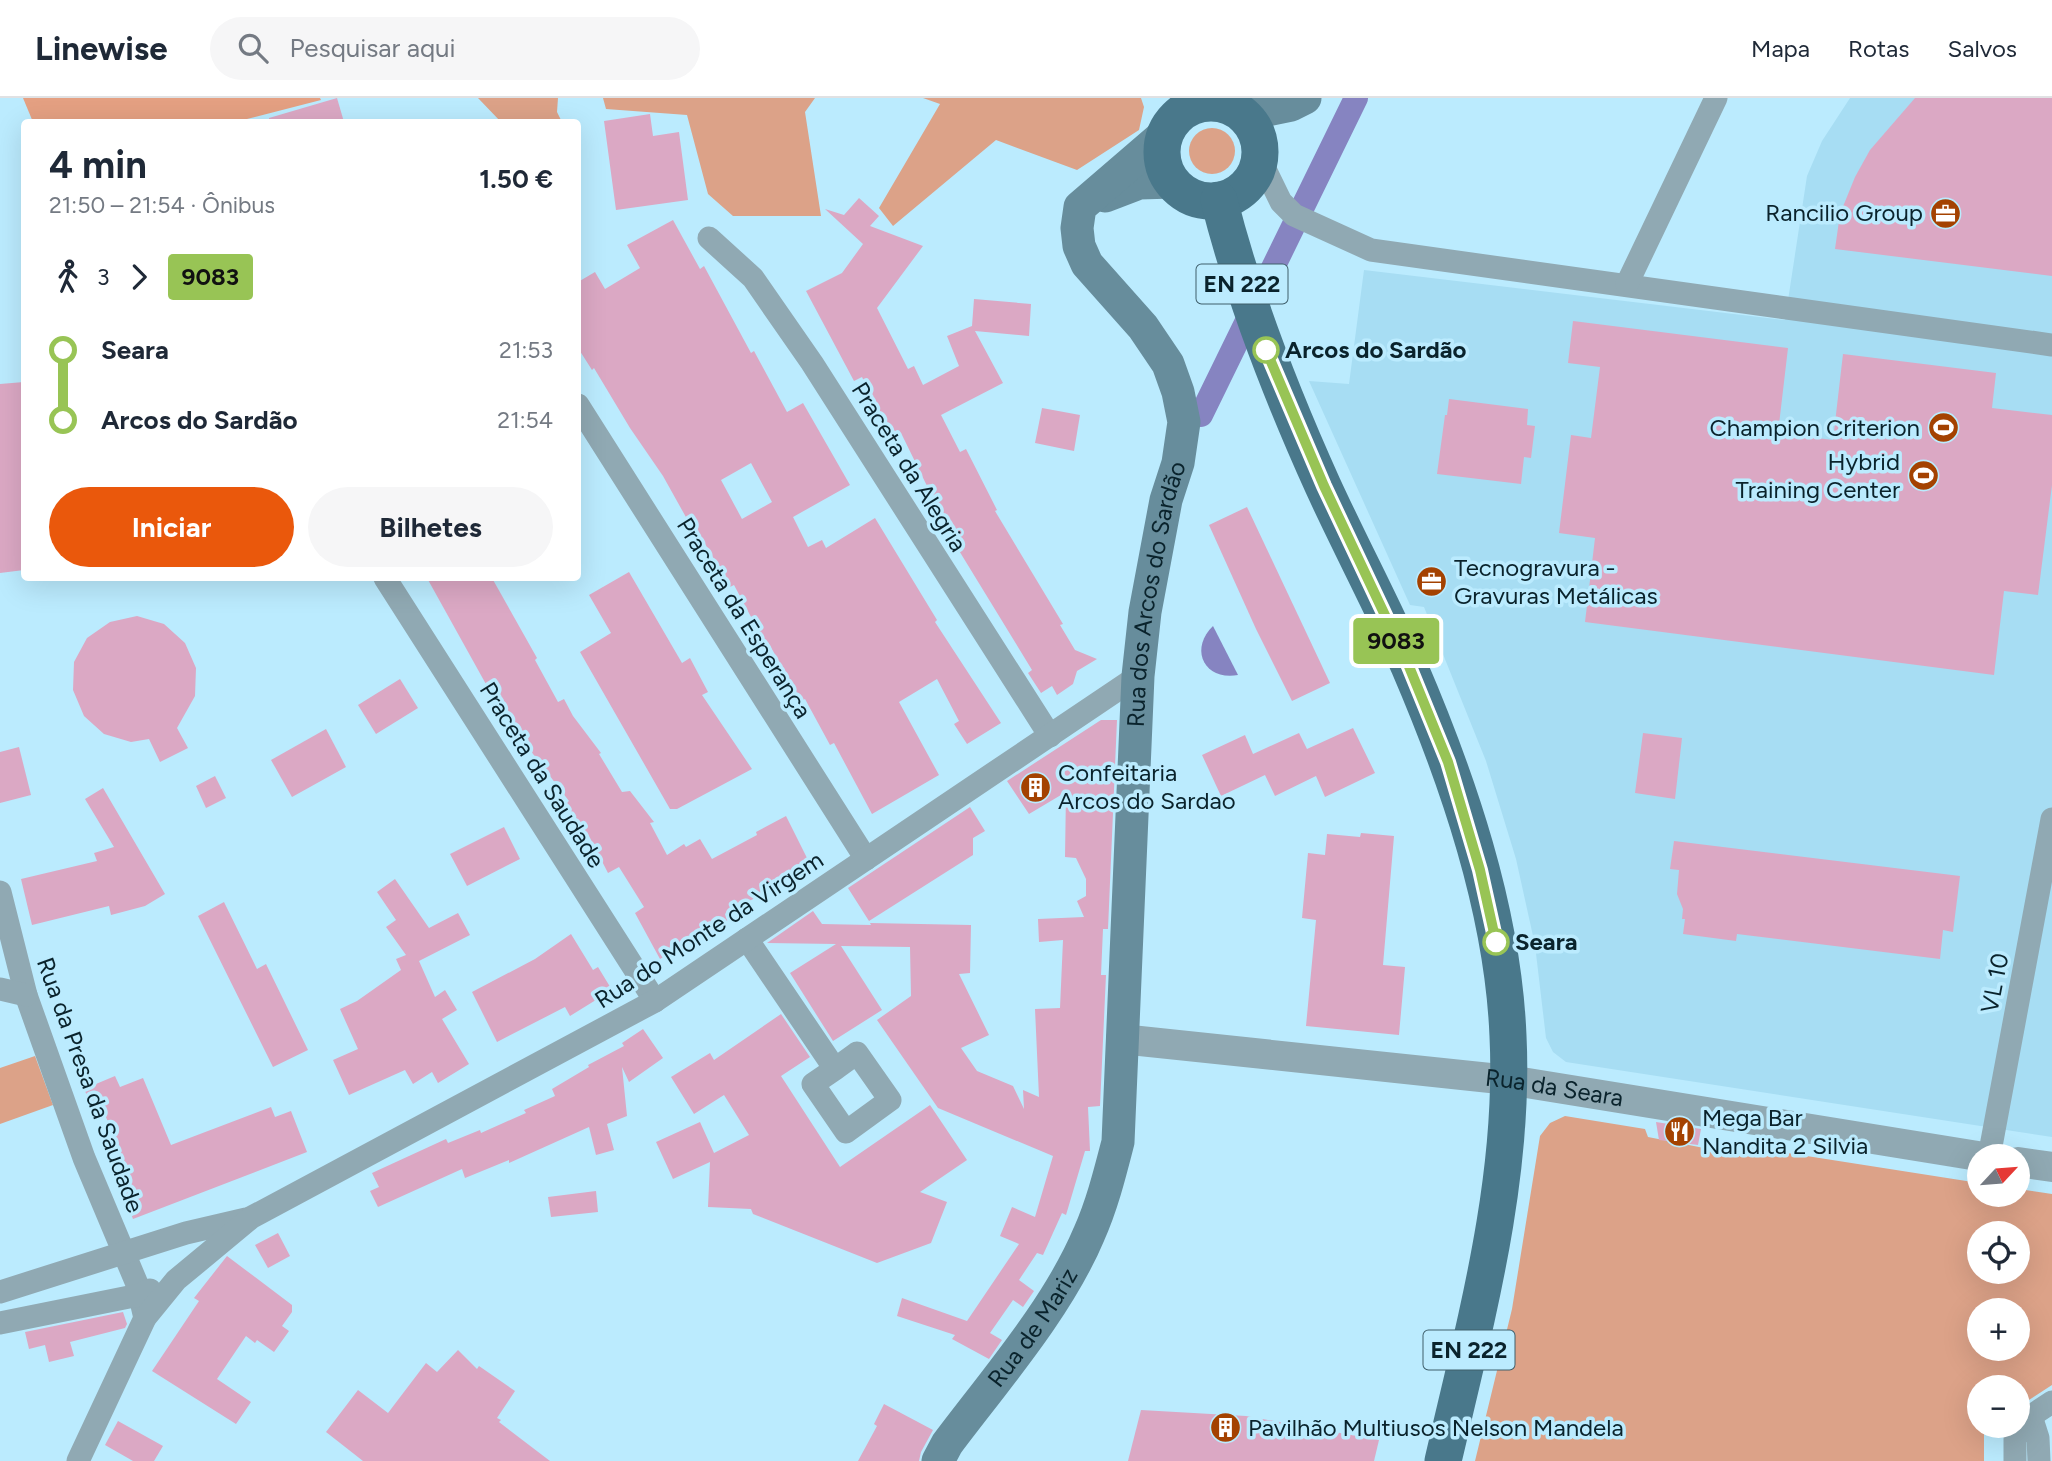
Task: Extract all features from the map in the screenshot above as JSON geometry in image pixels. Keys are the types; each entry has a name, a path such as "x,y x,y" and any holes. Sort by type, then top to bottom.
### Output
{"main road":[{"path":"1080,207 1168,118 1189,108 1291,105 1305,98"},
{"path":"1168,118 1163,159 1173,182 1185,193 1199,199 1219,200 1246,186 1259,159 1259,142 1254,127 1220,105"},
{"path":"1080,207 1139,183 1173,182"},
{"name":"EN 222","path":"1219,200 1239,275 1272,366 1329,499 1408,664 1448,762 1480,870 1498,948 1507,1023 1510,1080 1500,1185 1482,1292 1443,1461"},
{"name":"Rua dos Arcos do Sardão","path":"1080,207 1077,228 1079,246 1087,264 1143,327 1168,364 1178,392 1184,422 1178,463 1166,500 1145,612 1138,676 1118,1142 1108,1181"},
{"name":"Rua de Mariz","path":"938,1461 947,1444 1055,1297 1089,1236 1108,1181"}],"street":[{"path":"1627,284 1716,98"},
{"path":"1259,159 1281,202 1294,215 1371,250 2052,345"},
{"name":"Praceta da Alegria","path":"709,238 753,278 805,352 1050,736"},
{"name":"Praceta da Esperança","path":"581,410 866,859"},
{"name":"Praceta da Saudade","path":"387,581 655,1001"},
{"name":"Rua do Monte da Virgem","path":"252,1217 655,1001 1138,676"},
{"name":"VL 10","path":"1991,1144 2052,819"},
{"name":"Rua da Presa da Saudade","path":"0,892 26,995 84,1158 124,1254 145,1318"},
{"path":"747,939 835,1069"},
{"path":"0,989 26,995"},
{"name":"Rua da Seara","path":"1122,1039 1510,1080 1967,1154"},
{"path":"2030,1164 2052,1167"},
{"path":"0,1292 186,1233 252,1217"},
{"path":"78,1461 145,1318 176,1280 252,1217"},
{"path":"0,1324 139,1295 176,1280"},
{"path":"2015,1461 2015,1439 2031,1416 2052,1402"},
{"path":"2031,1416 2038,1438 2039,1461"}],"shaded area":[{"path":"23,98 321,100 247,119 32,119"},
{"path":"478,98 558,98 557,112 560,119 498,119"},
{"path":"603,98 815,98 805,112 821,216 733,216 708,194 687,115 606,109"},
{"path":"923,98 1141,98 1144,107 1139,130 1077,170 996,140 893,226 879,208 940,104"},
{"path":"1850,98 2052,98 2052,1137 1566,1062 1553,1052 1546,1038 1535,945 1516,859 1486,761 1424,607 1410,605 1309,381 1349,384 1364,270 1785,320 1807,176 1822,141"},
{"path":"1212,128 1228,135 1235,151 1228,167 1212,174 1196,167 1189,151 1196,135"},
{"path":"1213,626 1238,675 1216,673 1204,661 1202,644"},
{"path":"35,1056 53,1105 0,1124 0,1068"},
{"path":"1565,1116 1645,1129 1648,1137 1704,1148 1706,1141 1717,1142 1967,1181 1967,1208 2030,1208 2030,1191 2052,1194 2052,1385 2030,1399 2030,1375 1967,1375 1967,1438 1984,1438 1984,1461 1475,1461 1512,1309 1540,1136 1550,1123"}],"building":[{"path":"337,98 343,119 269,119"},
{"path":"1915,98 2052,98 2052,276 1835,249 1840,214 1855,177 1870,150"},
{"path":"650,114 653,136 679,132 688,200 616,210 604,121"},
{"path":"859,198 879,216 870,226 923,246 877,308 908,369 914,366 923,385 959,366 947,336 972,326 974,299 1031,304 1029,336 975,331 1003,383 941,415 960,452 966,449 997,510 995,511 1063,624 1060,625 1075,650 1097,659 1077,671 1073,684 1057,695 1052,686 1041,693 1028,673 1032,670 958,549 902,435 892,440 862,377 854,381 806,291 842,273 863,244 825,209 844,215"},
{"path":"673,220 700,269 704,266 751,353 754,351 787,412 803,403 850,485 793,517 808,547 822,540 826,548 875,518 937,620 935,622 1001,723 967,744 954,724 959,721 937,679 899,702 939,775 872,814 834,743 830,745 805,699 801,701 768,642 765,643 734,585 722,591 709,568 717,564 594,368 592,370 581,353 581,280 595,272 605,289 640,268 627,245","holes":["751,463 772,502 742,519 721,480"]},
{"path":"1573,321 1788,348 1778,433 1833,440 1843,354 1996,373 1992,408 2052,415 2052,485 2038,595 2004,591 1994,675 1585,622 1595,538 1559,533 1571,435 1591,438 1600,367 1568,363"},
{"path":"21,382 21,570 0,573 0,384"},
{"path":"1449,399 1528,409 1527,425 1535,426 1531,458 1524,457 1521,484 1437,474"},
{"path":"1042,408 1080,415 1074,451 1035,443"},
{"path":"1247,507 1330,683 1292,701 1209,525"},
{"path":"629,572 682,663 690,658 708,692 702,695 752,769 677,809 670,809 580,652 611,633 589,595"},
{"path":"429,581 494,581 537,658 535,660 558,702 564,699 573,716 601,753 599,754 622,792 630,791 654,822 650,823 667,855 684,844 686,847 700,839 712,859 786,816 810,864 769,884 772,889 725,914 728,920 660,959 635,913 644,907 619,867 608,873 587,832 583,834 565,804 569,801 530,750 493,683 487,686"},
{"path":"137,616 164,624 185,643 196,668 195,696 177,728 188,748 160,762 149,739 131,742 104,734 84,716 73,690 74,662 87,638 110,622"},
{"path":"400,679 418,708 376,734 358,705"},
{"path":"1101,720 1117,720 1108,929 1103,929 1101,975 1106,975 1100,1106 1088,1107 1090,1151 1085,1151 1066,1215 1062,1213 1043,1255 1037,1253 1019,1280 1034,1291 1023,1307 1013,1300 990,1333 1002,1340 989,1359 952,1339 955,1335 897,1316 902,1298 967,1321 1019,1244 1000,1236 1012,1207 1035,1217 1053,1156 938,1108 877,1020 911,996 910,947 841,946 882,1010 833,1041 790,973 836,944 767,943 813,911 822,924 971,925 970,973 959,974 989,1035 961,1048 977,1071 1013,1086 1024,1109 1023,1090 1039,1097 1035,1009 1060,1008 1063,940 1039,942 1038,919 1084,917 1077,901 1086,896 1086,879 1076,858 1065,857 1066,792 1029,814 1007,781"},
{"path":"1353,728 1375,773 1325,797 1316,776 1275,796 1265,775 1221,796 1202,755 1245,735 1253,754 1299,733 1307,749"},
{"path":"326,729 346,767 292,797 271,760"},
{"path":"1643,733 1682,738 1675,799 1635,793"},
{"path":"19,747 31,795 0,803 0,752"},
{"path":"215,776 226,798 206,808 196,786"},
{"path":"103,788 165,894 145,906 111,915 109,906 32,925 21,879 97,861 94,853 114,847 85,799"},
{"path":"970,807 985,831 973,838 973,855 869,921 848,888"},
{"path":"504,827 520,859 467,886 450,854"},
{"path":"1361,833 1394,836 1383,965 1405,967 1399,1035 1306,1026 1316,920 1302,918 1308,853 1325,855 1327,834 1360,837"},
{"path":"1674,841 1960,876 1953,932 1943,930 1940,959 1737,934 1736,941 1683,934 1685,919 1682,919 1683,909 1677,894 1679,870 1670,869"},
{"path":"395,879 429,928 458,913 470,935 419,961 435,997 445,990 457,1010 442,1019 469,1064 438,1083 432,1072 413,1084 405,1070 349,1095 333,1060 358,1049 340,1009 357,1001 401,970 396,959 406,955 386,927 396,920 377,892"},
{"path":"224,902 257,969 266,964 308,1050 273,1067 198,916"},
{"path":"571,934 593,970 598,967 612,990 570,1016 565,1007 497,1042 472,992 535,959"},
{"path":"781,1014 810,1057 781,1076 840,1167 930,1105 967,1160 920,1192 947,1202 931,1243 877,1263 753,1214 751,1209 708,1207 710,1162 673,1179 656,1142 700,1122 714,1153 749,1135 724,1095 694,1114 671,1077 710,1053 714,1060"},
{"path":"643,1029 663,1058 629,1082 622,1067 627,1116 607,1124 614,1150 596,1155 589,1127 509,1163 509,1160 465,1178 462,1169 378,1207 370,1191 379,1187 372,1173 446,1139 448,1143 480,1130 481,1133 526,1113 524,1110 555,1096 552,1089 589,1067 588,1065 624,1046 622,1043"},
{"path":"115,1076 120,1087 143,1078 171,1145 271,1107 275,1117 291,1111 307,1152 133,1219 117,1178 126,1174 122,1164 125,1163 103,1110 95,1113 84,1089"},
{"name":"Mega Bar Nandita 2 Silvia","path":"1656,1122 1701,1129 1698,1145 1659,1140"},
{"path":"596,1191 598,1212 551,1217 548,1197"},
{"path":"278,1233 290,1256 268,1268 255,1245"},
{"path":"227,1256 292,1305 292,1312 282,1326 289,1331 274,1352 246,1336 217,1379 251,1402 236,1424 152,1371 199,1301 194,1298"},
{"path":"123,1312 127,1324 125,1328 70,1342 74,1356 49,1362 45,1345 29,1349 25,1332"},
{"path":"458,1350 477,1369 479,1366 515,1391 497,1418 501,1420 499,1422 550,1461 363,1461 326,1432 358,1390 388,1413 426,1363 437,1372"},
{"path":"884,1404 933,1430 919,1461 858,1461 877,1426 874,1424"},
{"name":"Pavilhão Multiusos Nelson Mandela","path":"1141,1410 1246,1416 1379,1440 1374,1461 1128,1461"},
{"path":"118,1421 163,1446 154,1461 133,1461 105,1445"}],"waterway":[{"path":"1201,415 1356,98"}],"bus line":[{"name":"9083","path":"1266,350 1324,486 1408,664 1448,762 1480,870 1496,942"}],"place":[{"name":"Rancilio Group","path":"1946,213"},
{"name":"Arcos do Sardão","path":"1266,350"},
{"name":"Champion Criterion","path":"1943,428"},
{"name":"Hybrid Training Center","path":"1923,476"},
{"name":"Tecnogravura - Gravuras Metálicas","path":"1431,582"},
{"name":"Confeitaria Arcos do Sardao","path":"1035,787"},
{"name":"Seara","path":"1496,942"},
{"name":"Mega Bar Nandita 2 Silvia","path":"1679,1132"},
{"name":"Pavilhão Multiusos Nelson Mandela","path":"1225,1428"}]}
